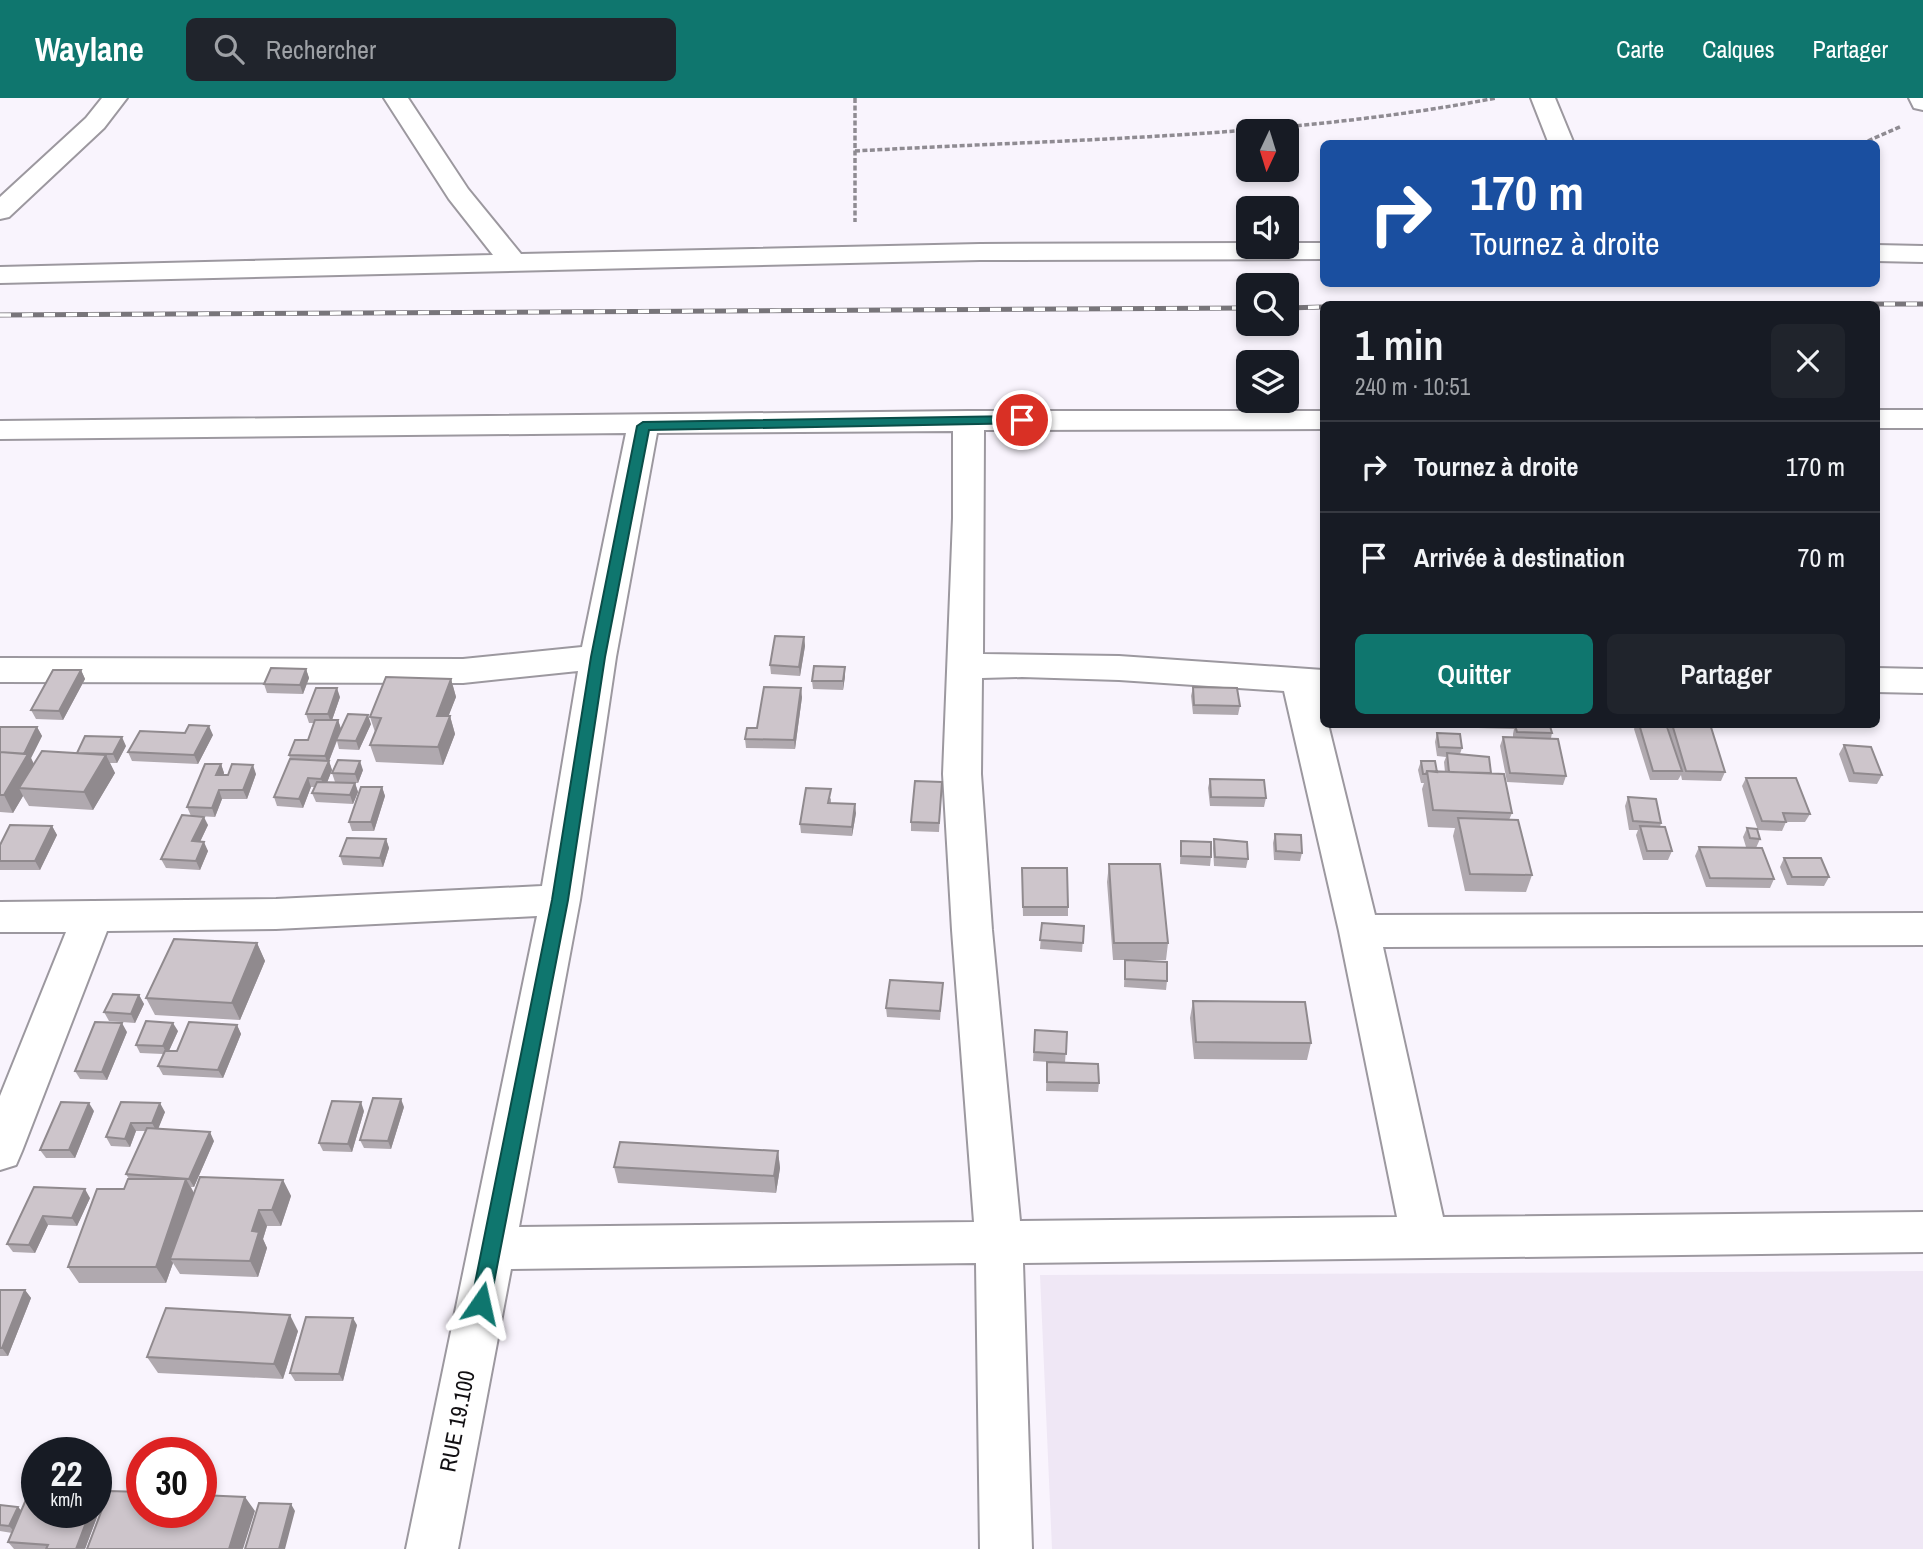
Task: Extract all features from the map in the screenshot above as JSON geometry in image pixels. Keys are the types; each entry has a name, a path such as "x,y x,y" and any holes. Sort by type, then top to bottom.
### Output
{"street":[{"path":"0,211 95,123 115,98"},
{"path":"396,98 458,193 514,264"},
{"path":"1543,98 1560,140"},
{"path":"0,275 855,254 1134,250 1320,251"},
{"path":"1880,253 1923,254"},
{"path":"1880,419 1923,419"},
{"path":"968,420 969,518 962,774 972,930 999,1242 1006,1549"},
{"path":"0,430 643,426 968,420 1320,420"},
{"name":"RUE 19.100","path":"432,1549 560,900 598,657 643,426"},
{"path":"0,670 463,671 598,657"},
{"path":"963,667 1022,665 1119,668 1311,682 1359,931 1424,1236"},
{"path":"1880,680 1923,681"},
{"path":"0,917 276,914 560,900"},
{"path":"0,1151 93,916"},
{"path":"1359,931 1923,929"},
{"path":"491,1248 1923,1232"}],"path":[{"path":"855,98 855,254"},
{"path":"855,151 1272,128 1413,114 1496,98"},
{"path":"1867,140 1919,108"}],"shaded area":[{"path":"1923,1271 1923,1549 1052,1549 1040,1275"}],"building":[{"path":"775,636 804,637 799,667 770,665"},
{"path":"814,666 845,667 843,681 812,681"},
{"path":"271,668 306,669 300,685 264,684"},
{"path":"53,670 81,670 59,711 31,710"},
{"path":"386,677 451,679 437,716 450,716 438,747 370,745 381,718 370,717"},
{"path":"764,687 801,688 794,740 745,739 747,728 757,728"},
{"path":"1193,687 1237,688 1240,706 1194,705"},
{"path":"316,688 337,688 328,714 306,714"},
{"path":"348,714 368,715 356,741 336,740"},
{"path":"315,720 338,720 325,756 289,755 295,740 308,740"},
{"path":"189,725 209,726 194,755 128,752 140,731 185,733"},
{"path":"0,727 37,727 24,754 0,752"},
{"path":"1516,728 1551,728 1552,733 1517,732"},
{"path":"1640,728 1667,728 1682,771 1653,771"},
{"path":"1673,728 1711,728 1725,772 1686,771"},
{"path":"1437,733 1460,734 1462,748 1439,747"},
{"path":"85,736 122,737 113,754 77,753"},
{"path":"1503,737 1558,739 1566,776 1510,773"},
{"path":"1844,745 1871,747 1882,775 1854,773"},
{"path":"42,751 106,755 84,792 19,788"},
{"path":"0,752 28,754 4,795 0,795"},
{"path":"1447,753 1489,757 1491,773 1449,772"},
{"path":"290,759 329,761 321,779 308,778 299,799 274,797"},
{"path":"338,760 360,761 355,774 332,773"},
{"path":"1421,761 1435,761 1437,772 1427,771 1423,774"},
{"path":"205,764 221,764 216,775 228,775 232,764 253,765 243,790 219,790 212,808 187,807"},
{"path":"1427,771 1504,774 1512,813 1433,810"},
{"path":"1746,778 1796,778 1810,814 1783,813 1786,822 1762,821"},
{"path":"1210,779 1264,780 1266,798 1211,797"},
{"path":"915,781 942,782 939,823 911,822"},
{"path":"317,782 355,783 350,795 312,793"},
{"path":"361,787 382,787 371,822 349,822"},
{"path":"806,788 831,789 828,803 855,804 852,827 800,824"},
{"path":"1628,797 1656,799 1661,823 1633,821"},
{"path":"182,815 204,817 192,841 204,842 196,861 161,859"},
{"path":"1458,818 1518,820 1532,875 1470,874"},
{"path":"10,825 52,826 35,861 0,861 0,845"},
{"path":"1640,826 1665,827 1672,851 1647,851"},
{"path":"1747,828 1757,829 1760,839 1750,838"},
{"path":"1275,834 1301,835 1302,853 1276,851"},
{"path":"347,838 386,839 380,858 340,856"},
{"path":"1214,839 1247,842 1248,859 1215,857"},
{"path":"1181,841 1211,842 1211,857 1181,856"},
{"path":"1699,847 1762,848 1774,879 1710,878"},
{"path":"1784,858 1821,858 1829,877 1792,877"},
{"path":"1109,864 1160,864 1168,943 1114,943"},
{"path":"1022,868 1067,868 1068,907 1023,907"},
{"path":"1042,923 1084,926 1083,943 1040,940"},
{"path":"174,939 257,943 232,1003 146,998"},
{"path":"1125,960 1167,962 1167,981 1125,979"},
{"path":"890,980 943,983 940,1011 886,1008"},
{"path":"113,994 139,995 131,1014 104,1012"},
{"path":"1193,1001 1305,1002 1311,1043 1196,1042"},
{"path":"146,1021 173,1023 163,1046 136,1045"},
{"path":"95,1022 122,1023 102,1072 75,1071"},
{"path":"189,1022 237,1025 218,1070 158,1066 165,1051 177,1051"},
{"path":"1035,1030 1067,1032 1066,1054 1034,1052"},
{"path":"1047,1062 1098,1064 1099,1083 1047,1082"},
{"path":"373,1098 401,1099 388,1141 360,1140"},
{"path":"332,1101 361,1102 348,1144 319,1143"},
{"path":"61,1102 89,1103 69,1150 40,1150"},
{"path":"121,1102 160,1103 152,1123 131,1123 125,1139 106,1137"},
{"path":"147,1128 210,1132 189,1179 126,1174"},
{"path":"620,1142 778,1151 774,1176 614,1167"},
{"path":"200,1177 283,1180 272,1210 259,1210 252,1231 259,1232 250,1261 170,1259"},
{"path":"128,1179 186,1179 156,1267 68,1267 97,1189 124,1189"},
{"path":"34,1187 85,1189 72,1218 43,1216 29,1245 7,1244"},
{"path":"0,1290 25,1290 2,1348 0,1348"},
{"path":"166,1308 290,1315 274,1364 147,1357"},
{"path":"306,1317 353,1318 339,1374 290,1373"},
{"path":"112,1491 126,1492 126,1528 217,1528 217,1496 245,1497 229,1549 87,1549 95,1528 112,1528"},
{"path":"259,1503 291,1504 279,1549 245,1549"},
{"path":"0,1505 18,1507 9,1526 0,1525"},
{"path":"21,1511 21,1528 84,1528 76,1549 46,1549 48,1545 8,1542"}],"railway":[{"path":"1880,304 1923,304"},
{"path":"1299,308 1320,307"},
{"path":"0,315 1236,308"}],"route":[{"path":"481,1303 560,900 598,657 643,426 1022,420"}]}
